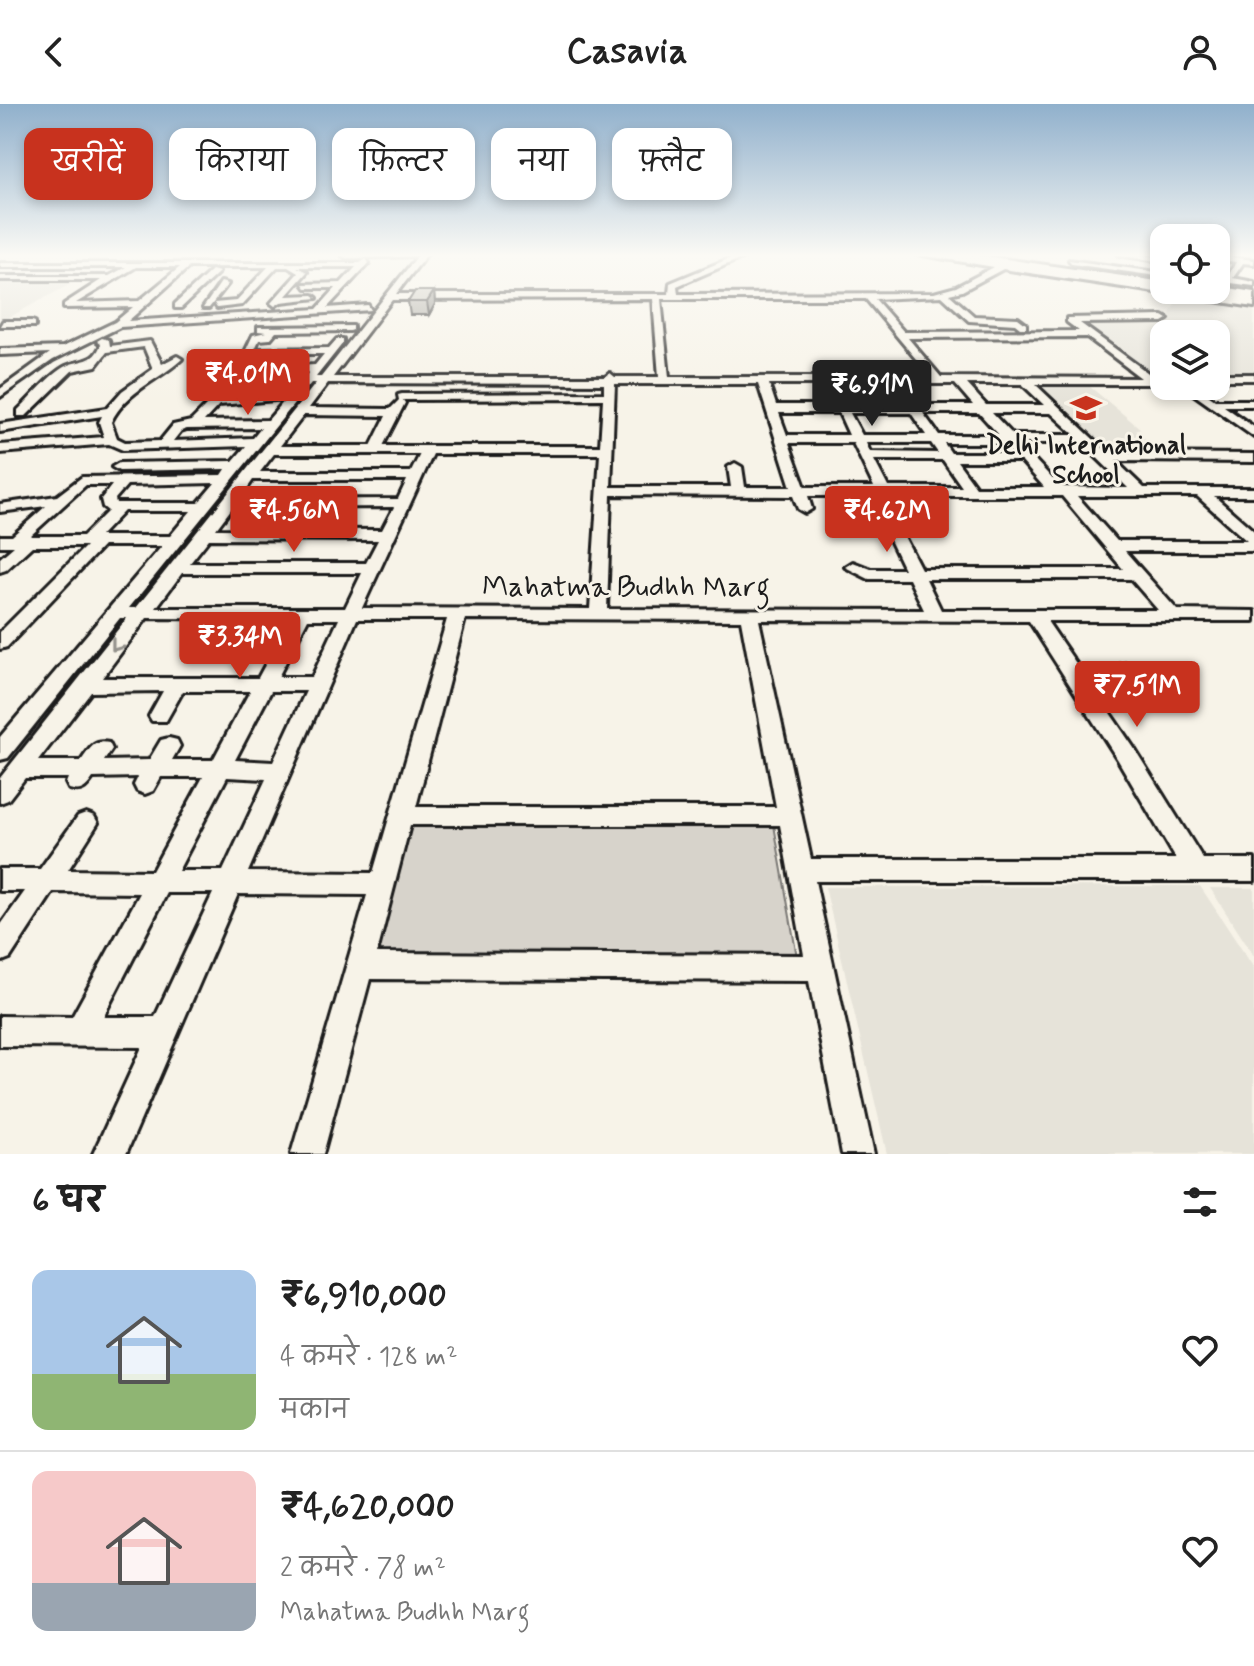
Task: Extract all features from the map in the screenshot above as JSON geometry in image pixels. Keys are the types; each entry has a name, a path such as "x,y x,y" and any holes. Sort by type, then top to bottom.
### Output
{"street":[{"path":"71,303 67,306 124,303"},
{"path":"0,394 42,362 118,324 142,303"},
{"path":"178,306 181,303"},
{"path":"207,303 205,305 239,303"},
{"path":"270,312 276,303"},
{"path":"321,309 326,303"},
{"path":"118,324 364,303"},
{"path":"0,794 227,504 242,471 262,446 299,411 331,351 376,303"},
{"path":"262,446 270,424 294,395 317,375 376,303"},
{"path":"664,376 667,303"},
{"path":"874,303 936,377"},
{"path":"953,303 975,325 1087,333"},
{"path":"287,329 293,311"},
{"path":"1150,374 1070,319 1163,319"},
{"path":"1,324 32,324"},
{"path":"893,326 1049,326 1063,331"},
{"path":"261,329 350,328"},
{"path":"273,329 267,337 256,337 248,352 331,351"},
{"path":"901,335 1087,333"},
{"path":"22,413 68,369 92,364 104,350 106,342 96,334"},
{"path":"104,350 147,343 159,370"},
{"path":"0,352 63,350"},
{"path":"111,440 105,422 110,411 128,391 177,359"},
{"path":"0,364 42,362"},
{"path":"202,374 829,381 936,377 1150,379"},
{"path":"0,376 25,375"},
{"path":"317,375 410,380 664,376 958,381 1150,379"},
{"path":"598,614 610,378"},
{"path":"893,379 972,492"},
{"path":"1230,379 1254,379"},
{"path":"375,450 410,380"},
{"path":"762,380 805,509"},
{"path":"829,381 935,615"},
{"path":"958,381 1026,457 1113,546 1172,616"},
{"path":"1025,381 1141,492"},
{"path":"195,424 216,402 294,395"},
{"path":"402,397 609,396"},
{"path":"1207,400 1250,427"},
{"path":"1211,403 1254,403"},
{"path":"772,409 1055,409"},
{"path":"0,428 110,411"},
{"path":"299,411 394,413"},
{"path":"163,445 177,428 195,424 270,424"},
{"path":"782,439 1085,439"},
{"path":"0,449 111,440 123,446 606,450"},
{"path":"109,1154 351,613 428,450"},
{"path":"865,456 1026,457"},
{"path":"1104,457 1254,458"},
{"path":"735,467 739,491"},
{"path":"0,567 15,541 79,482 81,471 92,468 415,476"},
{"path":"79,482 225,479 242,471"},
{"path":"0,752 225,479"},
{"path":"123,480 107,505 118,509 202,507"},
{"path":"604,491 799,491 836,497 878,491 1254,492"},
{"path":"1201,492 1254,539"},
{"path":"0,508 60,500"},
{"path":"227,504 403,503"},
{"path":"0,643 118,509"},
{"path":"203,534 388,535"},
{"path":"15,541 174,541"},
{"path":"1113,546 1254,546"},
{"path":"853,567 869,574 1137,574"},
{"path":"177,568 372,568"},
{"name":"Mahatma Budhh Marg","path":"112,613 1254,616"},
{"path":"80,1031 302,613"},
{"path":"307,1154 458,613"},
{"path":"749,614 858,1154"},
{"path":"1034,615 1126,754 1196,870"},
{"path":"159,716 177,684"},
{"path":"85,685 319,684"},
{"path":"150,777 169,746"},
{"path":"81,776 101,749"},
{"path":"19,770 81,776 150,777 219,768 280,771"},
{"path":"401,816 789,816"},
{"path":"0,949 86,823"},
{"path":"800,870 1254,870"},
{"path":"0,880 382,884"},
{"path":"360,966 820,968"},
{"path":"0,1031 163,1032"}],"shaded area":[{"path":"0,303 36,303 6,319 0,319"},
{"path":"1175,304 1254,305 1254,375 1230,375 1230,320 1150,320 1148,376 1066,318 1168,318"},
{"name":"Delhi International School","path":"1034,386 1089,386 1141,429 1135,430 1160,452 1106,454"},
{"path":"1127,661 1165,680 1173,692 1165,703 1134,700 1111,683 1108,670 1114,664"},
{"path":"410,822 774,825 797,957 375,953"},
{"path":"1200,886 1254,968 1254,1154 887,1154 825,887"},
{"path":"1210,888 1254,888 1254,956"}],"place":[{"name":"Delhi International School","path":"1086,408"}]}
